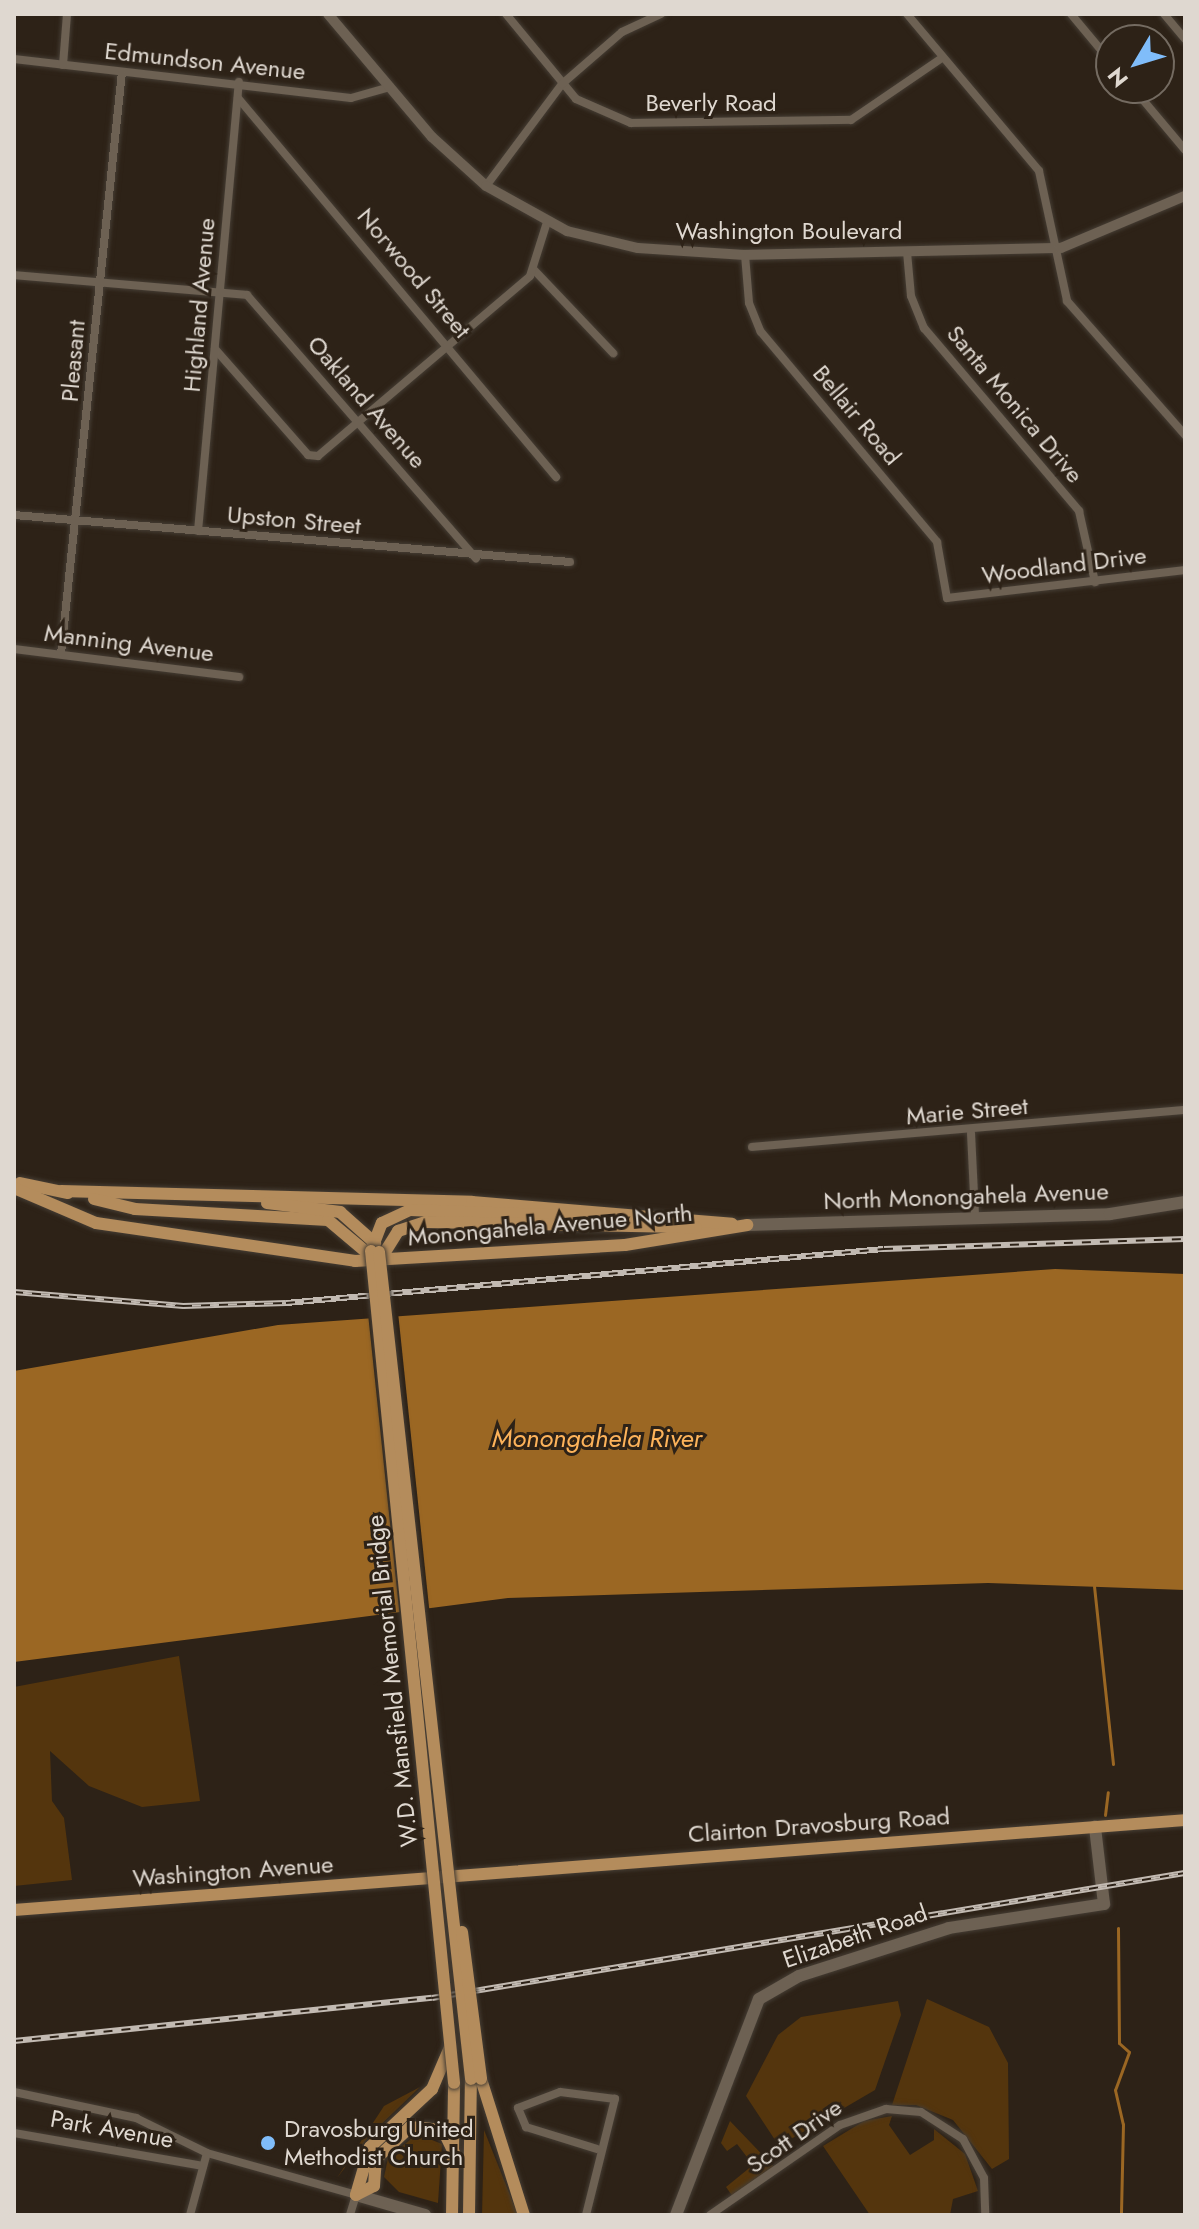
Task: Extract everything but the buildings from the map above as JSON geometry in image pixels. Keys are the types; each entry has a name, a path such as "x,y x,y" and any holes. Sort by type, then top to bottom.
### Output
{"main road":[{"path":"14,1185 61,1191 135,1209 328,1220 375,1252 378,1274"},
{"name":"Monongahela Avenue North","path":"14,1185 96,1223 355,1261 611,1247 747,1225"},
{"name":"Monongahela Avenue North","path":"61,1191 136,1195 355,1197 747,1225"},
{"path":"136,1195 321,1205 372,1237 378,1274"},
{"name":"North Monongahela Avenue","path":"747,1225 1110,1214 1185,1202"},
{"path":"372,1237 395,1213 410,1210 641,1216"},
{"path":"375,1252 398,1231 426,1222 747,1225"},
{"name":"W.D. Mansfield Memorial Bridge","path":"378,1274 476,2079"},
{"name":"W.D. Mansfield Memorial Bridge","path":"378,1274 451,2041 458,2161 453,2209"},
{"name":"Clairton Dravosburg Road","path":"452,1871 1185,1820"},
{"name":"Elizabeth Road","path":"676,2215 748,2015 775,1987 989,1917 1104,1904 1095,1827"},
{"name":"Washington Avenue","path":"14,1910 452,1871"},
{"path":"356,2195 370,2147 432,2089 451,2041"},
{"path":"470,2210 476,2079"},
{"path":"476,2079 524,2215"},
{"path":"356,2195 374,2186 376,2159 410,2127 443,2130 458,2161"},
{"path":"356,2195 425,2215"}],"street":[{"path":"63,65 67,14"},
{"name":"Washington Boulevard","path":"328,14 390,87 486,186 547,222 638,248 745,255 1061,248 1185,196"},
{"name":"Beverly Road","path":"506,14 562,84 590,110 631,123 833,123 866,115 942,58"},
{"path":"486,186 562,84 622,32 661,14"},
{"path":"907,14 1039,171 1061,248 1067,301 1185,435"},
{"path":"1071,14 1095,43"},
{"path":"1164,14 1185,39"},
{"name":"Edmundson Avenue","path":"14,59 239,82 351,98 390,87"},
{"name":"Pleasant","path":"61,654 78,522 122,72"},
{"name":"Highland Avenue","path":"198,531 239,82"},
{"name":"Norwood Street","path":"238,98 449,345 556,477"},
{"path":"1146,104 1185,150"},
{"path":"215,349 308,455 318,456 534,270 547,222"},
{"name":"Santa Monica Drive","path":"907,252 911,296 924,328 1079,511 1095,582"},
{"name":"Bellair Road","path":"745,255 749,303 761,332 937,542 947,598"},
{"path":"534,270 613,353"},
{"path":"14,275 220,297"},
{"name":"Oakland Avenue","path":"220,297 247,295 476,558"},
{"name":"Upston Street","path":"14,515 476,558 570,562"},
{"name":"Woodland Drive","path":"947,598 1185,570"},
{"name":"Manning Avenue","path":"14,649 239,677"},
{"name":"Marie Street","path":"752,1147 971,1133 1185,1110"},
{"path":"971,1133 975,1216"},
{"path":"14,2092 136,2118 207,2153 356,2195 350,2215"},
{"path":"586,2215 597,2149 615,2099 560,2092 518,2108 526,2127 597,2149"},
{"name":"Scott Drive","path":"710,2215 840,2125 886,2109 921,2112 963,2139 984,2178 985,2215"},
{"name":"Park Avenue","path":"14,2133 203,2166"},
{"path":"190,2215 207,2153"}],"shaded area":[{"path":"179,1656 200,1801 142,1807 89,1786 50,1751 52,1801 64,1818 72,1880 14,1886 14,1687"},
{"path":"927,1999 989,2027 1008,2063 1009,2159 992,2169 953,2120 916,2105 892,2105"},
{"path":"898,2001 901,2015 875,2090 779,2146 746,2096 778,2035 801,2017"},
{"path":"420,2087 369,2136 337,2178 384,2106"},
{"path":"892,2116 889,2125 910,2155 934,2140 934,2129 965,2154 978,2191 953,2199 950,2215 870,2215 823,2146 864,2121"},
{"path":"730,2121 774,2167 733,2197 726,2187 753,2165 737,2144 727,2151 721,2143"},
{"path":"484,2130 518,2215 482,2215"},
{"path":"417,2134 442,2144 438,2203 399,2192 384,2177 388,2158"}],"water":[{"name":"Monongahela River","path":"1055,1269 1185,1274 1185,1590 988,1583 508,1598 14,1662 14,1371 278,1325"}],"pier":[{"path":"398,1312 429,1611 400,1614 368,1315"}],"waterway":[{"path":"1094,1586 1113,1764"},
{"path":"1105,1815 1108,1792"},
{"path":"1118,1928 1119,2043 1129,2052 1115,2090 1123,2124 1121,2215"}],"railway":[{"path":"14,1292 183,1306 286,1303 884,1249 1185,1239"},
{"path":"14,2041 432,1998 1185,1873"}],"place":[{"name":"Dravosburg United Methodist Church","path":"268,2143"}]}
